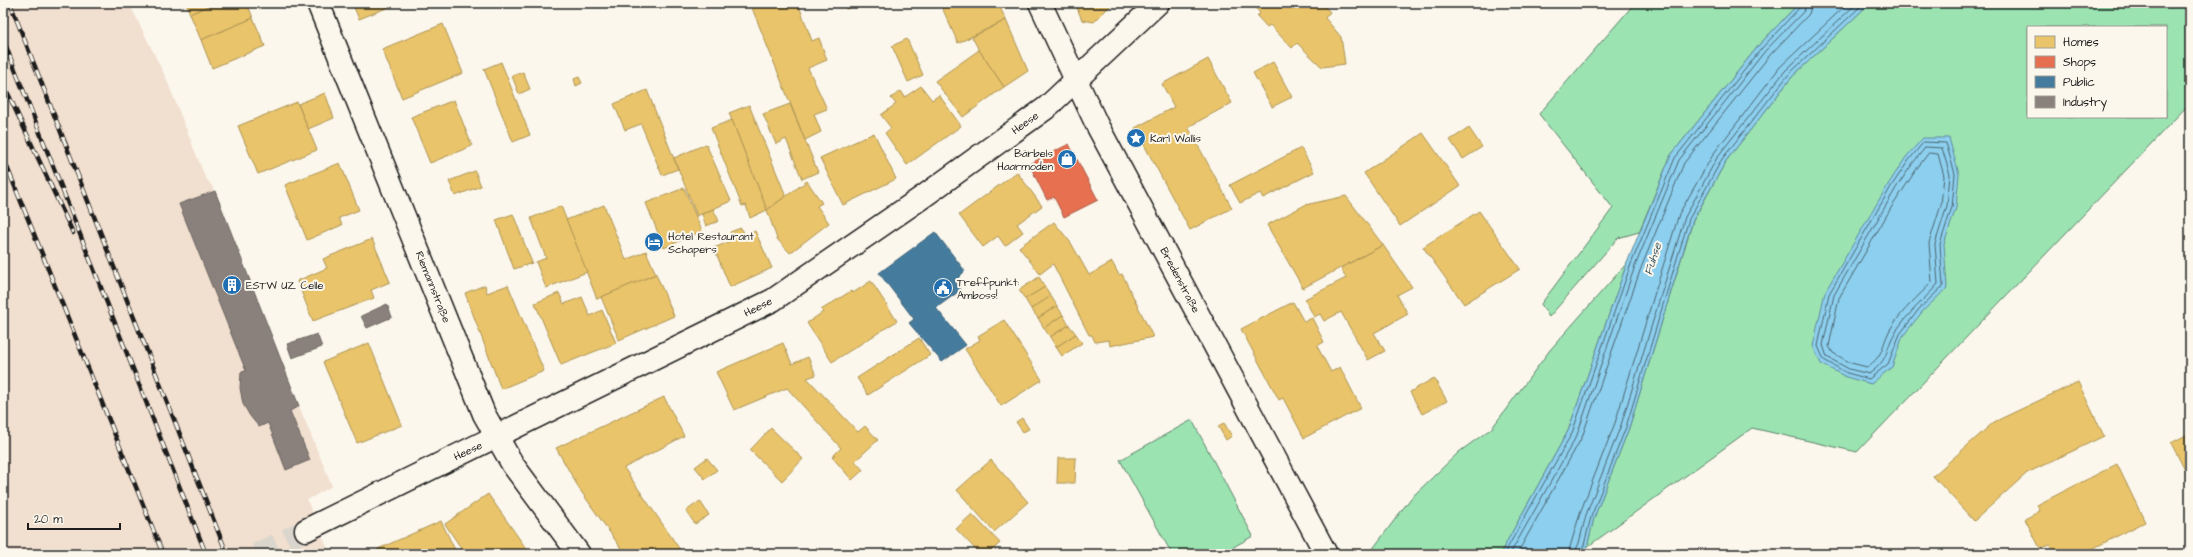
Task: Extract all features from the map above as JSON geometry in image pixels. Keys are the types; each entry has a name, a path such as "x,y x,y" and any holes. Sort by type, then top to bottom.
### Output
{"street":[{"name":"Riemannstraße","path":"318,3 484,414 512,465 579,554"},
{"name":"Bredenstraße","path":"1040,3 1097,125 1326,554"},
{"name":"Heese","path":"306,530 773,300 1033,117 1077,80 1111,46 1158,3"}],"shaded area":[{"path":"3,3 129,3 166,78 205,177 212,186 332,486 307,500 330,554 3,554"}],"green space":[{"path":"1635,3 1799,3 1759,45 1671,155 1639,232 1618,238 1549,317 1541,304 1613,208 1539,114"},
{"path":"1870,3 2190,3 2190,103 1857,452 1752,428 1587,547 1594,518 1629,428 1693,221 1726,161 1792,77"},
{"path":"1627,263 1568,431 1500,554 1369,554 1411,498 1459,452 1492,428 1550,350"},
{"path":"1192,420 1253,536 1221,554 1172,554 1120,460"}],"water":[{"name":"Fuhse","path":"1799,3 1870,3 1792,77 1726,161 1693,220 1629,428 1594,518 1587,547 1582,554 1500,554 1568,431 1627,263 1671,155 1759,45"},
{"path":"1923,138 1949,138 1959,174 1956,208 1944,244 1947,288 1923,311 1903,336 1892,367 1871,384 1846,377 1821,364 1813,346 1825,292 1889,183 1906,157"}],"building: Homes":[{"path":"186,3 215,3 190,14"},
{"path":"215,3 247,3 253,18 201,40 190,14"},
{"path":"352,3 399,3 359,19"},
{"path":"750,3 798,3 812,41 819,38 827,60 808,68 827,109 814,114 821,132 805,140"},
{"path":"844,3 860,3 846,9"},
{"path":"940,3 998,3 1006,20 958,43"},
{"path":"1075,3 1113,3 1094,22 1082,20"},
{"path":"1251,3 1321,3 1330,12 1325,18 1341,37 1345,64 1322,67 1297,43 1292,48 1270,25 1267,27 1257,16 1260,13"},
{"path":"253,18 265,46 212,68 201,40"},
{"path":"1006,20 1028,71 1004,87 972,37"},
{"path":"443,24 463,73 402,98 382,49"},
{"path":"907,39 923,75 908,82 892,46"},
{"path":"979,50 1004,87 963,117 935,81"},
{"path":"1208,59 1232,103 1188,127 1232,208 1190,230 1135,128 1174,107 1162,84"},
{"path":"501,62 530,135 513,142 484,69"},
{"path":"1273,62 1292,97 1272,107 1253,73"},
{"path":"523,72 530,89 519,94 512,76"},
{"path":"579,77 582,83 576,86 574,79"},
{"path":"921,86 932,100 939,95 961,126 907,165 885,133 891,128 881,115 896,104 891,98 901,91 905,97"},
{"path":"647,90 678,169 662,175 641,124 625,130 614,104"},
{"path":"325,93 334,118 308,129 298,104"},
{"path":"454,100 472,146 430,163 411,117"},
{"path":"297,102 317,150 258,174 238,126"},
{"path":"790,104 818,172 802,179 786,139 776,144 763,114"},
{"path":"749,105 786,196 767,210 729,113"},
{"path":"732,120 767,210 750,218 746,205 742,206 711,128"},
{"path":"1469,128 1482,147 1463,159 1450,140"},
{"path":"874,133 896,179 843,205 820,158"},
{"path":"1423,133 1460,186 1400,226 1364,173"},
{"path":"706,144 731,201 697,216 674,158"},
{"path":"1301,148 1314,172 1263,198 1260,193 1240,203 1230,185"},
{"path":"340,163 359,210 339,218 342,225 307,240 285,185"},
{"path":"475,171 481,186 455,196 449,181"},
{"path":"1017,172 1042,206 1017,224 1023,232 1005,246 998,236 983,247 959,215"},
{"path":"807,181 822,203 817,206 829,223 790,253 777,239 767,210"},
{"path":"684,188 702,231 664,248 646,203"},
{"path":"1346,196 1383,245 1303,288 1267,225 1305,205"},
{"path":"604,205 626,260 646,251 656,274 597,299 566,220"},
{"path":"561,206 587,272 546,288 536,262 546,258 531,218"},
{"path":"713,209 719,221 706,226 702,214"},
{"path":"1479,211 1520,269 1464,304 1423,247"},
{"path":"513,214 532,263 514,269 496,220"},
{"path":"1054,222 1071,243 1089,275 1112,262 1119,275 1122,274 1153,337 1110,346 1109,340 1095,342 1092,335 1089,335 1053,264 1040,274 1019,247"},
{"path":"741,228 746,235 755,231 772,268 730,287 714,248 733,240 730,232"},
{"path":"372,239 390,282 371,290 374,298 313,321 297,281 327,268 323,259"},
{"path":"1383,245 1412,287 1397,295 1408,314 1374,333 1385,351 1368,360 1341,312 1324,321 1320,314 1314,317 1305,299 1346,278 1341,268"},
{"path":"656,274 674,316 619,340 601,297"},
{"path":"1039,277 1045,287 1025,299 1019,290"},
{"path":"871,281 897,321 832,362 807,323 823,312 821,310 851,291 853,293"},
{"path":"485,285 487,293 508,285 544,371 501,389 465,293"},
{"path":"1045,287 1051,296 1031,309 1025,299"},
{"path":"559,293 564,304 582,297 590,316 602,310 616,343 561,365 535,303"},
{"path":"1051,296 1057,306 1038,318 1031,309"},
{"path":"1293,302 1304,322 1312,318 1324,342 1317,346 1331,372 1340,367 1361,408 1304,438 1283,398 1279,400 1241,329"},
{"path":"1057,306 1063,315 1044,328 1038,318"},
{"path":"1063,315 1069,325 1050,337 1044,328"},
{"path":"1004,320 1042,380 1001,406 965,349 980,340 978,336"},
{"path":"1069,325 1076,334 1056,347 1050,337"},
{"path":"1076,334 1082,343 1062,356 1056,347"},
{"path":"919,338 930,355 868,395 857,378"},
{"path":"369,343 402,425 357,443 323,362"},
{"path":"783,343 792,364 808,357 816,375 807,378 858,432 865,426 878,440 855,461 863,470 852,480 832,457 841,448 787,388 734,410 716,372"},
{"path":"1434,378 1447,401 1422,414 1410,392"},
{"path":"2078,382 2104,436 2027,473 1974,521 1933,476 1994,422"},
{"path":"664,397 684,436 624,468 683,554 625,554 580,490 556,448"},
{"path":"1022,418 1029,429 1023,432 1016,422"},
{"path":"1224,423 1232,436 1226,440 1218,426"},
{"path":"771,428 803,459 782,481 750,450"},
{"path":"2190,433 2190,480 2171,443"},
{"path":"707,458 717,470 705,479 695,467"},
{"path":"1058,458 1076,458 1075,483 1057,483"},
{"path":"991,460 1028,502 994,532 957,490"},
{"path":"2117,464 2145,522 2082,554 2055,554 2050,545 2040,548 2025,519 2040,511 2037,505"},
{"path":"488,494 530,554 465,554 445,524"},
{"path":"700,501 709,515 695,524 686,511"},
{"path":"972,514 1000,543 988,554 980,554 956,529"},
{"path":"441,521 457,554 380,554 378,549"}],"building: Shops":[{"path":"1069,144 1098,200 1064,217 1054,197 1047,200 1029,164"}],"building: Public":[{"path":"935,232 965,271 955,281 961,290 936,308 966,345 942,362 909,323 914,319 879,273"}],"building: Industry":[{"name":"ESTW UZ Celle","path":"215,191 299,406 290,411 310,460 286,470 268,423 259,427 243,404 240,388 241,372 246,371 179,204"},
{"path":"387,304 392,317 367,328 361,316"},
{"path":"317,334 322,347 292,358 287,344"}],"tunnel":[{"path":"257,554 306,530"}],"railway":[{"path":"10,3 227,554"},
{"path":"3,39 206,554"},
{"path":"3,83 73,233"},
{"path":"3,157 163,554"}],"place":[{"name":"Karl Wallis","path":"1136,138"},
{"name":"Bärbels Haarmoden","path":"1067,159"},
{"name":"Hotel Restaurant Schapers","path":"654,242"},
{"name":"ESTW UZ Celle","path":"232,285"},
{"name":"Treffpunkt: Amboss!","path":"943,288"}]}
